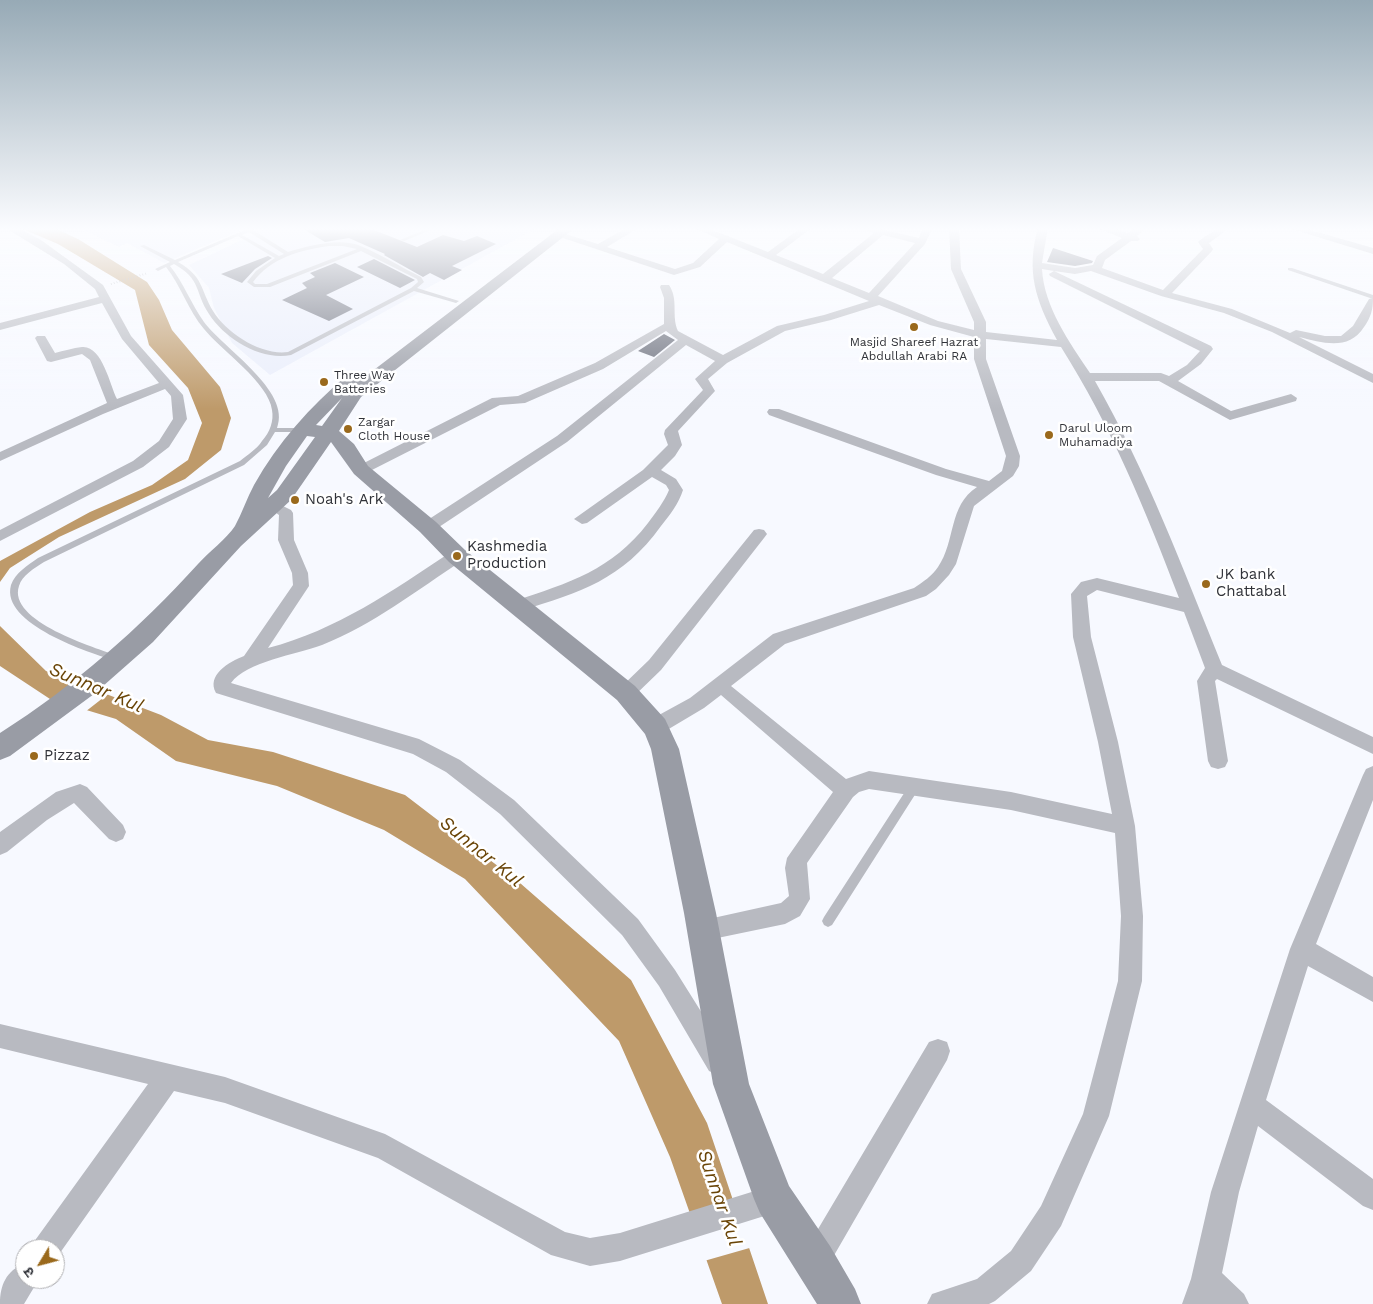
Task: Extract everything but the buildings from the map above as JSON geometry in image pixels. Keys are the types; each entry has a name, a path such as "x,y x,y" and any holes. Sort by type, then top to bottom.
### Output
{"main road":[{"path":"244,529 254,504 290,446 329,398 376,360 475,288"},
{"path":"0,748 51,715 114,663 164,616 244,529 274,506 355,393 487,288"},
{"path":"302,430 326,432 337,437 347,448 357,465 428,527 456,556 520,605 626,693 655,726 665,749 703,930 732,1084 774,1200 815,1261 840,1304"},
{"path":"290,446 314,451 357,465"}],"street":[{"path":"0,536 138,464 164,444 180,419 177,395 126,337 99,288"},
{"path":"666,288 670,295 670,326 673,333 684,341 723,360"},
{"path":"849,288 934,323 987,336 1065,344"},
{"path":"582,519 651,470 674,447 672,430 710,388 701,381 702,377 723,360 787,326 827,318 875,299 884,288"},
{"path":"655,726 697,703 779,639 920,592 936,583 944,574 949,564 966,506 979,492 1003,480 1010,472 1013,456 980,359 987,336 965,288"},
{"path":"1040,288 1043,305 1065,344 1088,377 1101,400 1153,514 1215,670 1373,746"},
{"path":"1083,288 1207,349 1205,355 1174,380 1169,380"},
{"path":"1148,288 1228,311 1276,330 1373,379"},
{"path":"1165,294 1171,288"},
{"path":"0,327 104,299"},
{"path":"1276,330 1331,341 1345,340 1357,331 1373,301"},
{"path":"357,465 501,399 518,401 599,366 670,326"},
{"path":"41,338 51,358 86,350 96,358 100,364 102,382 114,405"},
{"path":"428,527 562,440 684,341"},
{"path":"1088,377 1156,377 1169,380 1230,416 1291,398"},
{"path":"1,456 114,405 167,384"},
{"path":"774,412 942,472 992,487"},
{"path":"520,605 595,579 630,556 643,543 676,490 671,482 651,470"},
{"path":"250,661 301,586 300,573 286,540 286,513 274,506"},
{"path":"626,693 656,666 760,534"},
{"path":"456,556 364,616 326,637 250,661 226,675 222,680 222,688 419,747 453,766 506,807 630,927 667,978 732,1084"},
{"path":"942,1304 985,1291 1021,1261 1051,1216 1096,1116 1130,981 1132,916 1125,826 1108,742 1082,637 1079,618 1079,594 1087,586 1097,584 1189,607"},
{"path":"1215,670 1209,674 1206,681 1218,761"},
{"path":"729,694 846,791"},
{"path":"1234,1304 1201,1292 1226,1192 1251,1105 1302,949 1373,775"},
{"path":"703,930 785,913 792,909 798,902 801,893 796,870 798,858 846,791 853,785 869,780 1011,801 1125,826"},
{"path":"0,845 62,798 75,792 80,793 116,832"},
{"path":"1302,949 1373,990"},
{"path":"0,1036 225,1090 385,1147 561,1245 590,1252 620,1247 774,1200"},
{"path":"815,1261 938,1051"},
{"path":"53,1239 170,1076"},
{"path":"1251,1105 1373,1196"},
{"path":"6,1304 17,1289"}],"lane":[{"path":"114,663 29,619 14,595 14,587 20,578 41,560 242,463 267,442 275,430 277,420 275,402 246,368 203,324 184,288"},
{"path":"201,288 206,304 226,329 256,350 274,356 289,354 413,289 456,301"},
{"path":"1346,288 1373,297"},
{"path":"275,430 302,430"},
{"path":"828,921 914,787"}],"shaded area":[{"path":"209,288 428,288 270,375 232,343 214,308"}],"water":[{"path":"131,288 151,288 159,300 172,330 220,387 231,418 221,450 185,479 59,537 10,568 0,582 0,561 90,512 152,485 188,460 202,423 188,388 149,345 135,290"},
{"name":"Sunnar Kul","path":"0,626 46,671 161,715 208,740 273,752 405,795 520,883 631,980 707,1123 768,1304 722,1304 670,1157 619,1041 465,879 384,830 277,786 176,761 116,719 50,699 0,666"}],"pier":[{"path":"77,681 108,694 85,712 51,702"},
{"path":"737,1204 753,1247 704,1261 689,1218"}],"place":[{"name":"Masjid Shareef Hazrat Abdullah Arabi RA","path":"914,327"},
{"name":"Three Way Batteries","path":"324,382"},
{"name":"Zargar Cloth House","path":"348,429"},
{"name":"Darul Uloom Muhamadiya","path":"1049,435"},
{"name":"Noah's Ark","path":"295,500"},
{"name":"Kashmedia Production","path":"457,556"},
{"name":"JK bank Chattabal","path":"1206,584"},
{"name":"Pizzaz","path":"34,756"}]}
